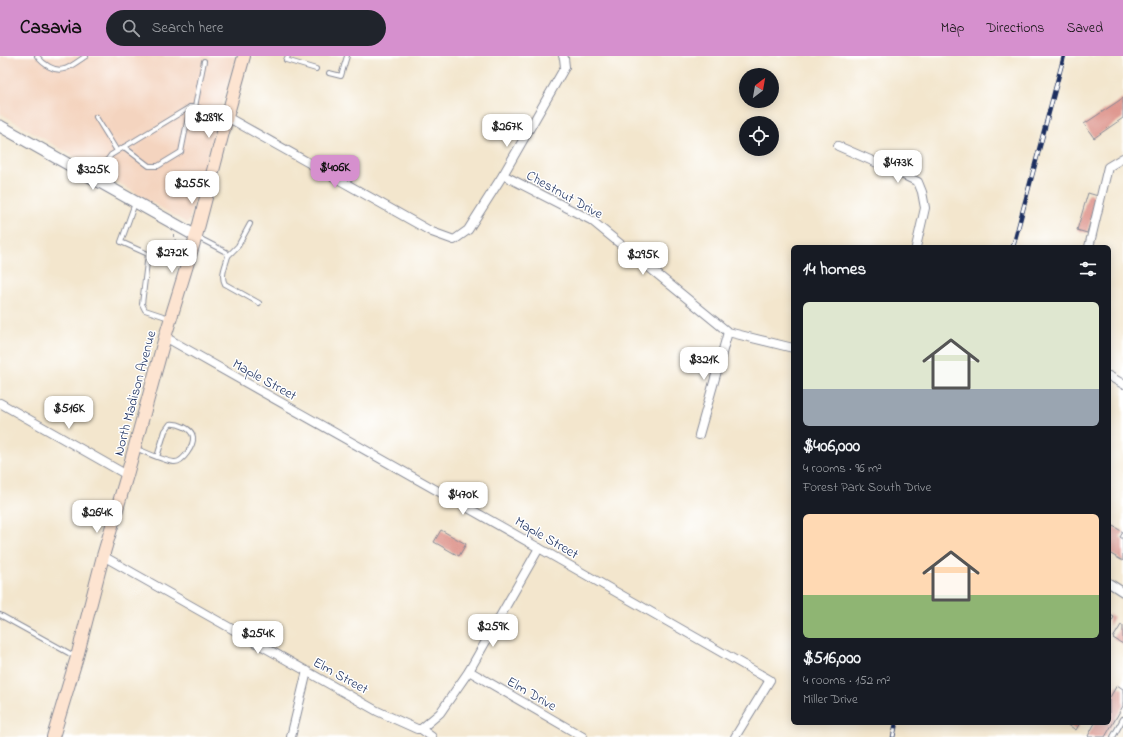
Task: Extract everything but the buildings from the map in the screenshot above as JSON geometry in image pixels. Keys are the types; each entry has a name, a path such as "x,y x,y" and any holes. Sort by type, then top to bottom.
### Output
{"main road":[{"name":"North Madison Avenue","path":"53,737 77,657 103,556 135,448 170,318 196,236 244,56"}],"street":[{"path":"227,117 432,232 454,240 468,230 503,175 565,67 564,57"},
{"path":"0,127 196,236"},
{"path":"838,146 918,182 922,192 925,208 916,245"},
{"path":"1089,245 1108,167 1123,158"},
{"name":"Chestnut Drive","path":"503,175 591,220 728,332 791,348"},
{"path":"699,435 728,332"},
{"name":"Maple Street","path":"165,337 770,680 738,736"},
{"path":"1111,377 1123,384"},
{"path":"0,403 127,475"},
{"path":"421,729 440,713 469,671 539,548"},
{"name":"Elm Street","path":"103,556 377,710 417,729 421,729 432,737"},
{"path":"1111,584 1123,592"},
{"path":"291,737 307,671"},
{"name":"Elm Drive","path":"469,671 582,737"}],"lane":[{"path":"37,56 51,68 64,70 86,56"},
{"path":"288,56 286,60 316,69"},
{"path":"329,73 341,76 347,56"},
{"path":"124,147 149,166 158,166 181,152 204,61"},
{"path":"94,179 111,155 193,107 227,117"},
{"path":"96,117 117,151"},
{"path":"136,202 121,242 148,254 142,304 145,310 170,318"},
{"path":"250,224 238,246 228,256 222,280 225,284 259,303"},
{"path":"196,236 226,252 228,256"},
{"path":"135,448 157,457 174,462 179,461 184,458 191,445 193,437 190,432 174,423 170,424 165,431 157,457"},
{"path":"0,615 77,657"},
{"path":"1113,737 1123,719"}],"shaded area":[{"path":"0,56 236,56 188,224 0,113"}],"railway":[{"path":"1014,245 1064,56"},
{"path":"893,737 896,725"}]}
